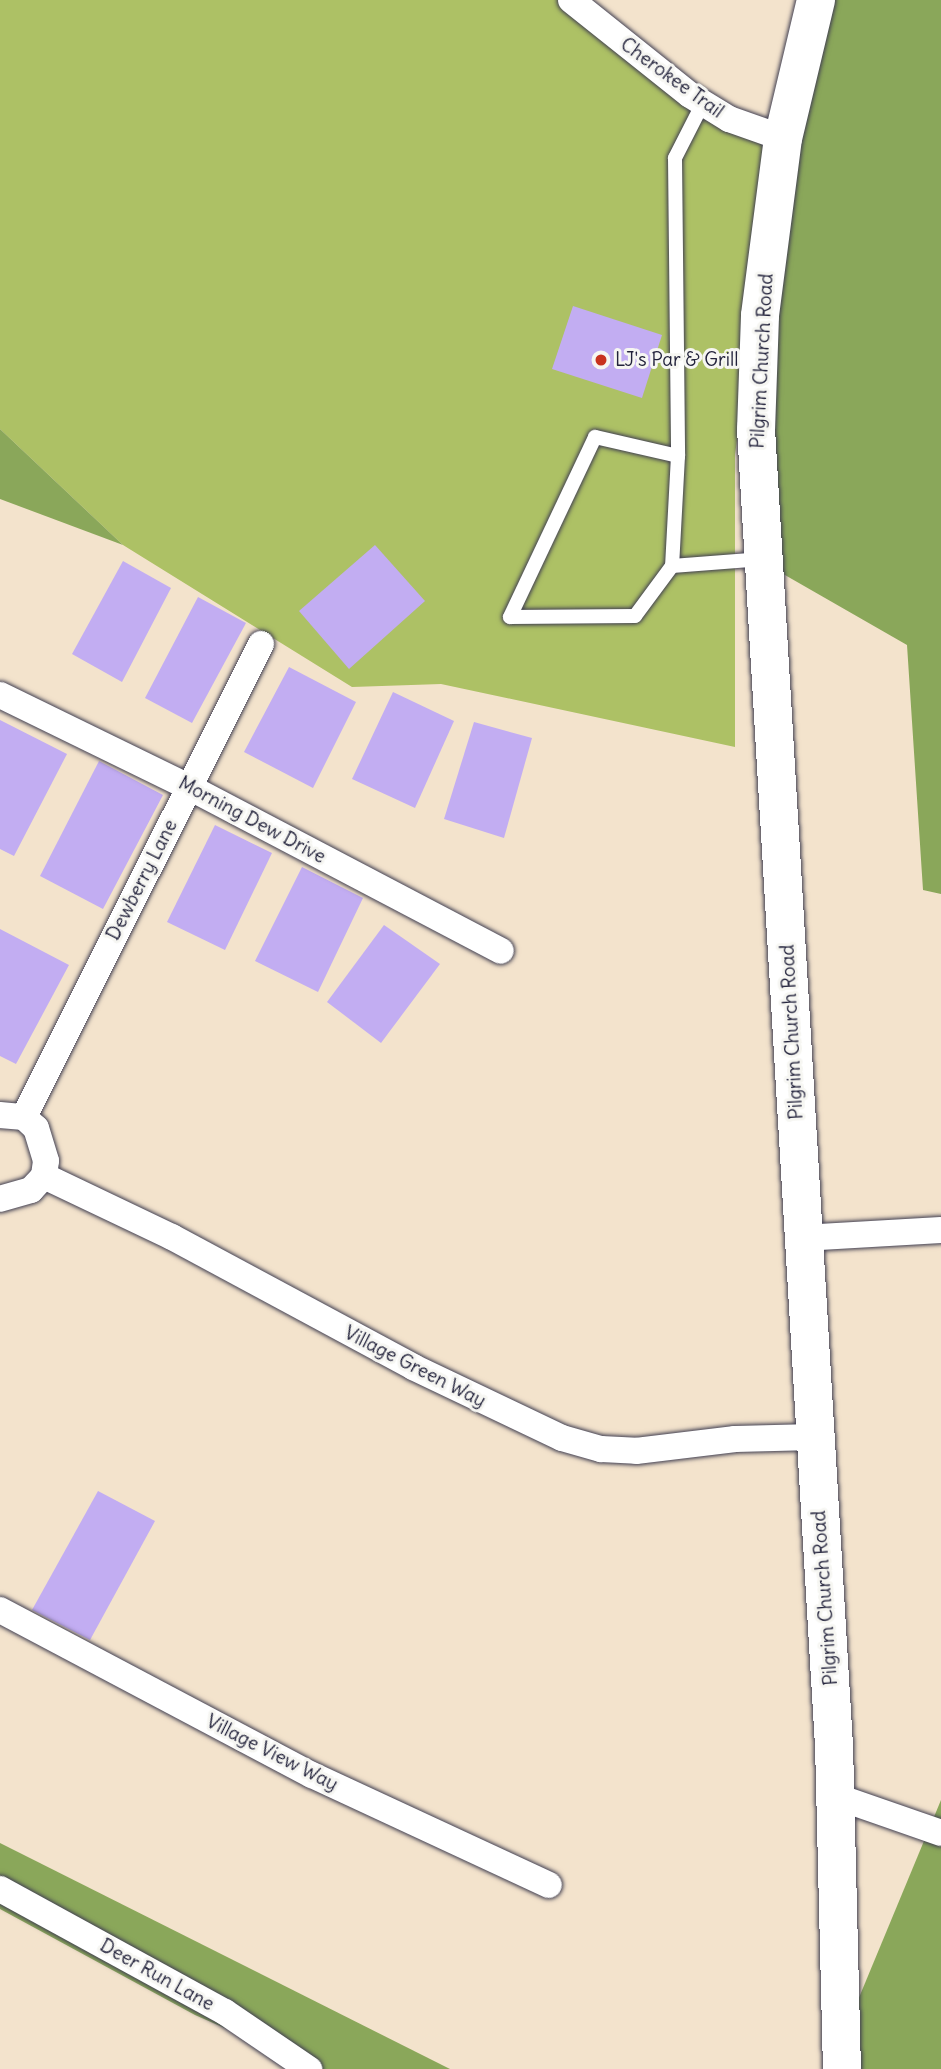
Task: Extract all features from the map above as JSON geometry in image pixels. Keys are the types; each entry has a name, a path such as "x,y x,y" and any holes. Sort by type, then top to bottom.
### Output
{"street":[{"name":"Cherokee Trail","path":"571,0 703,103 729,119 783,138"},
{"name":"Pilgrim Church Road","path":"816,0 783,138 761,316 756,429 835,1796 842,2069"},
{"name":"Dewberry Lane","path":"12,1116 189,787 261,644"},
{"name":"Morning Dew Drive","path":"0,695 189,787 501,951"},
{"path":"0,1199 31,1190 44,1176 42,1138 12,1116"},
{"name":"Village Green Way","path":"44,1176 172,1237 413,1367 562,1438 601,1449 636,1451 735,1439 814,1437"},
{"path":"803,1238 941,1230"},
{"name":"Village View Way","path":"0,1610 312,1775 549,1885"},
{"path":"835,1796 941,1833"},
{"name":"Deer Run Lane","path":"0,1889 225,2012 309,2069"}],"lane":[{"path":"678,456 595,437 510,617 635,616 672,566 678,456 675,158 703,103"},
{"path":"672,566 764,558"}],"green space":[{"name":"LJ's Par & Grill","path":"0,0 572,0 690,95 783,138 735,454 735,747 441,684 352,687 123,545 0,429"},
{"path":"816,0 941,0 941,894 923,890 907,645 764,563 756,429"},
{"path":"0,429 123,545 0,499"},
{"path":"941,1800 941,2069 842,2069 841,2041"},
{"path":"0,1843 450,2069 318,2069 195,2015 0,1909"}],"building":[{"path":"573,306 662,335 642,398 552,369"},
{"path":"375,545 425,601 349,669 299,611"},
{"path":"123,561 171,588 122,682 72,654"},
{"path":"198,597 246,623 192,723 145,698"},
{"path":"289,667 356,702 313,788 244,752"},
{"path":"393,692 454,721 415,808 352,779"},
{"path":"0,720 67,754 14,856 0,849"},
{"path":"474,722 532,738 504,838 444,819"},
{"path":"99,761 163,795 103,909 40,876"},
{"path":"215,825 272,853 225,950 167,922"},
{"path":"302,867 363,898 318,992 255,961"},
{"path":"384,925 440,964 381,1043 327,1002"},
{"path":"0,929 69,965 16,1064 0,1056"},
{"path":"98,1491 155,1521 90,1640 32,1610"}],"place":[{"name":"LJ's Par & Grill","path":"601,360"}]}
